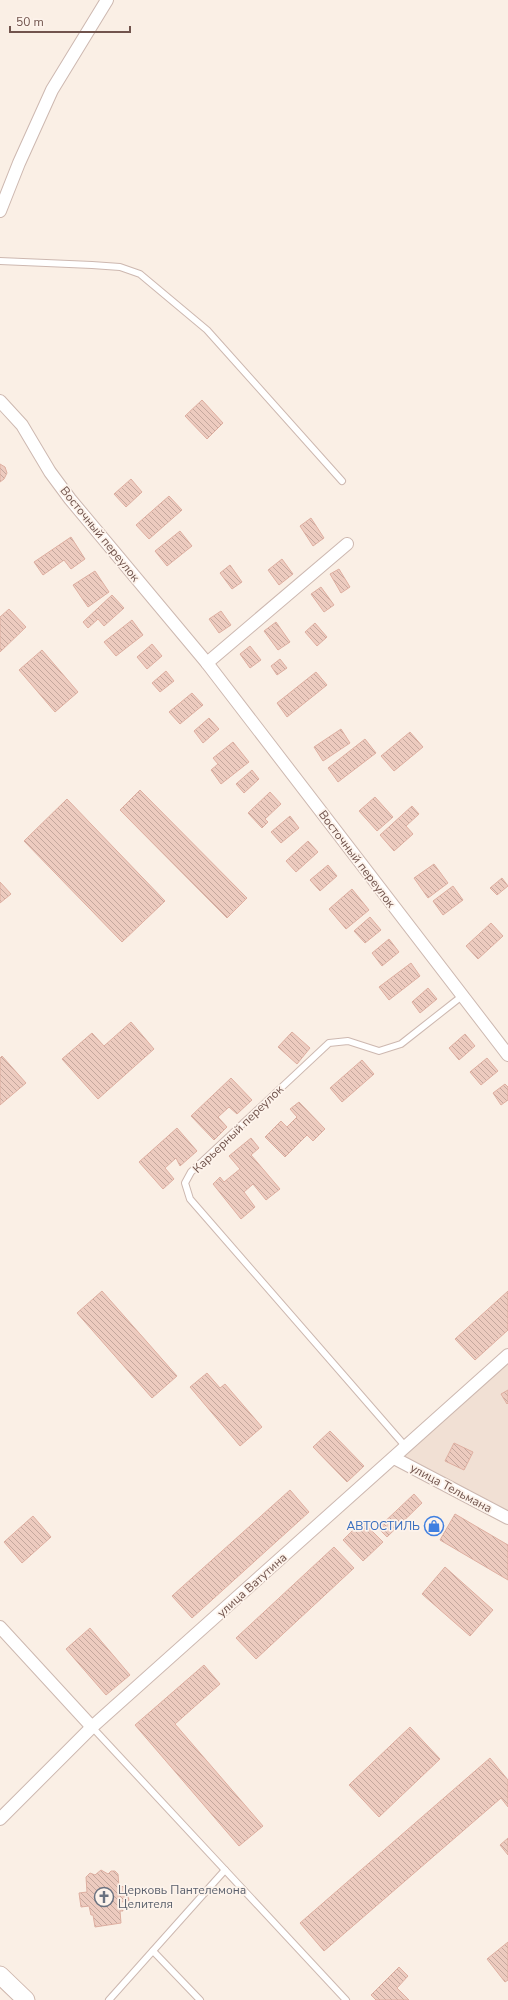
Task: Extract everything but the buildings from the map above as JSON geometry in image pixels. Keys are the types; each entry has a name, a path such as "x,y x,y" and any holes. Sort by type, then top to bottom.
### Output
{"main road":[{"path":"0,1975 26,2000"}],"street":[{"path":"0,211 19,163 52,90 107,0"},
{"name":"Восточный переулок","path":"0,401 22,425 50,472 70,499 207,663 508,1055"},
{"path":"207,663 347,544"},
{"name":"улица Ватутина","path":"0,1819 92,1727 394,1458 508,1354"},
{"name":"улица Тельмана","path":"394,1458 508,1518"},
{"path":"0,1627 92,1727"}],"lane":[{"path":"0,261 92,265 120,268 140,274 207,330 342,481"},
{"name":"Карьерный переулок","path":"406,1447 190,1199 185,1183 192,1172 329,1043 348,1041 379,1051 401,1044 462,996"},
{"path":"92,1727 346,2000"},
{"path":"109,2000 226,1870"},
{"path":"153,1951 200,2000"}],"shaded area":[{"path":"508,1358 508,1514 400,1457"}],"place":[{"name":"АВТОСТИЛЬ","path":"434,1526"},
{"name":"Церковь Пантелемона Целителя","path":"104,1897"}]}
